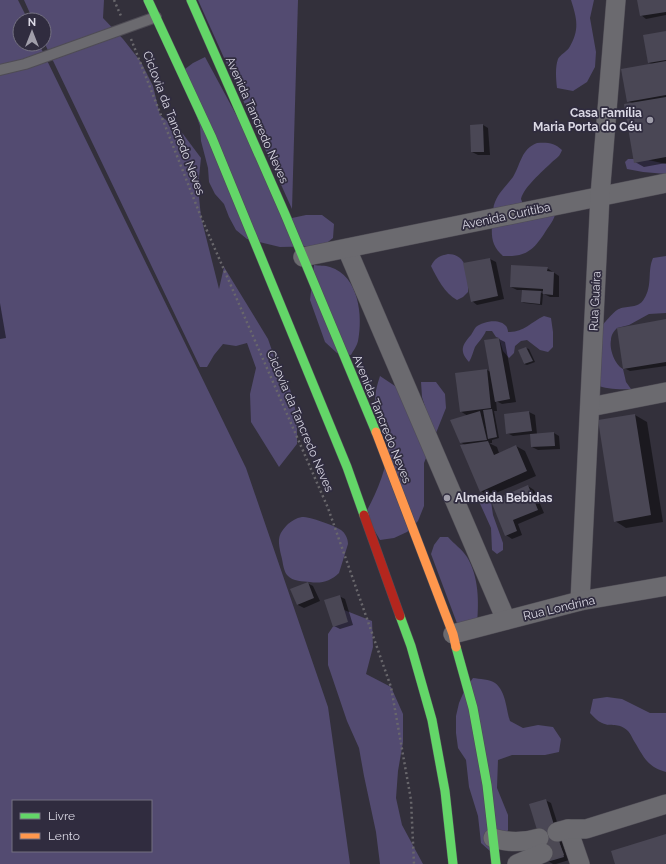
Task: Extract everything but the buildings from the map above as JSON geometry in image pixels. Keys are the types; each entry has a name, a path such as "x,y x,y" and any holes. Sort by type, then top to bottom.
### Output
{"main road":[{"path":"148,0 212,138 348,467 411,646 432,720 445,791 453,864"},
{"name":"Avenida Tancredo Neves","path":"191,0 285,214 383,450 453,634 473,708 487,785 496,864"}],"street":[{"name":"Rua Guaíra","path":"580,602 600,196 616,0"},
{"name":"Avenida Curitiba","path":"303,257 666,183"},
{"path":"347,249 506,620"},
{"path":"590,407 666,392"},
{"name":"Rua Londrina","path":"453,634 580,602 666,586"},
{"path":"517,864 561,838 666,804"},
{"path":"493,838 506,842 513,842 561,838"},
{"path":"561,838 580,864"}],"lane":[{"path":"0,70 25,64 156,17"}],"path":[{"name":"Ciclovia da Tancredo Neves","path":"114,0 201,217 328,508 391,687 411,800 414,864"}],"shaded area":[{"path":"0,0 18,0 24,12 12,12 12,52 43,52 246,468 328,707 350,864 0,864"},
{"path":"24,0 104,0 103,18 123,39 141,62 153,86 160,115 183,134 201,158 198,187 201,217 219,289 224,267 268,339 277,365 290,389 297,416 297,444 279,467 251,422 250,394 256,368 247,343 236,346 223,344 207,367 200,367 49,52 52,52 52,12 29,12"},
{"path":"198,0 298,0 292,209"},
{"path":"571,0 594,0 590,18 596,52 595,67 587,82 573,91 557,88 556,73 558,59 569,48 575,36 576,19"},
{"path":"205,57 292,218 306,215 322,215 334,224 333,238 323,246 280,247 247,239 236,230 224,204 215,194 209,182 208,168 201,141 200,126 181,72 193,63"},
{"path":"537,143 551,144 562,150 558,157 529,185 521,199 524,207 555,215 544,234 531,249 517,256 503,256 496,248 492,238 494,204 516,172 524,153"},
{"path":"628,159 644,159 666,164 666,174 627,169 625,162"},
{"path":"448,254 455,255 460,258 466,267 468,292 457,300 445,290 431,266 438,258"},
{"path":"666,256 666,313 649,314 629,325 617,328 612,336 611,348 613,356 617,364 623,369 626,382 631,389 613,389 596,385 600,329 617,310 636,306 642,302 647,294 650,268 653,258"},
{"path":"314,265 328,266 340,272 353,288 357,298 360,320 358,341 351,355 337,353 325,342 310,300"},
{"path":"544,316 551,318 553,332 553,347 548,352 540,350 527,340 521,341 515,346 514,353 509,358 503,351 499,338 496,337 492,331 486,331 475,347 469,362 464,355 463,348 465,342 479,325 496,321 506,326 508,332 513,332 523,329"},
{"path":"380,376 401,390 426,410 422,397 421,382 436,382 445,394 446,408 424,463 424,506 418,521 407,532 394,538 380,540 365,514 379,485 388,453 388,442 385,426 377,413 375,403"},
{"path":"486,495 491,501 493,515 503,543 503,550 497,554 492,550 491,528 477,497"},
{"path":"302,517 333,526 341,530 347,538 348,544 339,573 329,580 318,583 298,581 289,577 285,571 279,545 279,538 282,531 288,524"},
{"path":"440,537 448,537 465,554 471,565 477,590 477,624 458,626 431,554 434,545"},
{"path":"344,610 372,621 373,647 366,674 391,687 403,714 403,742 398,771 396,798 402,825 423,864 380,864 376,832 359,748 347,721 328,665 328,634"},
{"path":"473,678 484,679 499,686 504,695 510,721 523,728 538,725 553,727 561,739 559,752 545,755 512,755 498,760 497,788 508,815 508,830 502,845 491,852 481,843 478,816 469,787 466,760 458,748 456,733 456,716 459,703 465,689"},
{"path":"607,697 622,699 650,713 666,713 666,772 654,767 647,761 628,731 618,725 602,723 590,713 593,699"}],"tunnel":[{"path":"543,853 561,846"}],"traffic: fast":[{"path":"148,0 212,138 347,467 364,515"},
{"path":"191,0 285,214 376,432"},
{"path":"400,616 411,646 432,720 445,791 453,864"},
{"path":"456,647 473,708 487,785 496,864"}],"traffic: slow":[{"path":"376,432 453,634 456,647"}],"traffic: jam":[{"path":"364,515 400,616"}],"place":[{"name":"Casa Família Maria Porta do Céu","path":"650,120"},
{"name":"Almeida Bebidas","path":"447,498"}]}
